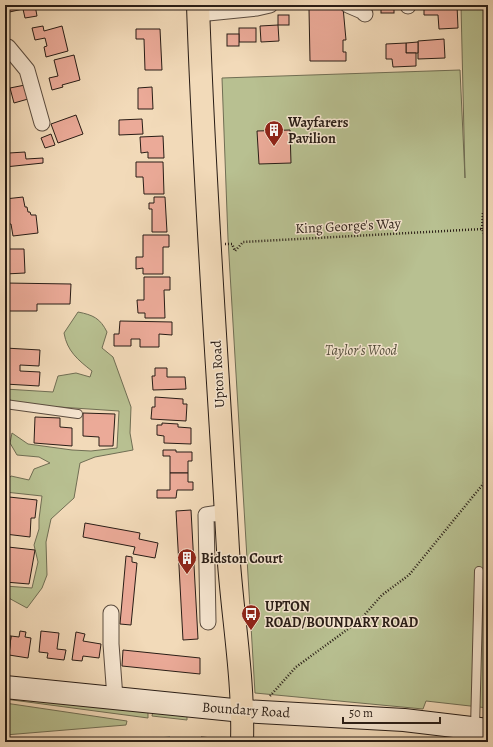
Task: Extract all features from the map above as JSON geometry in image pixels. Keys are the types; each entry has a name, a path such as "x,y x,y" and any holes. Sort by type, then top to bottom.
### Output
{"main road":[{"name":"Upton Road","path":"198,10 204,166 226,512 249,711 242,742"},
{"name":"Boundary Road","path":"5,687 249,711 404,720 482,729"}],"street":[{"path":"198,10 257,8 270,5"},
{"path":"348,5 362,11 365,14"},
{"path":"5,47 8,47 27,70 42,123"},
{"path":"208,622 206,514 226,512"},
{"path":"111,613 111,644 115,698"}],"lane":[{"path":"102,5 107,5"},
{"path":"5,404 78,414"},
{"path":"479,571 482,729"}],"path":[{"path":"483,212 482,229 488,243"},
{"name":"King George's Way","path":"209,242 232,244 235,251 243,242 482,229"},
{"path":"249,711 296,667 359,621 382,595 409,575 488,478"}],"green space":[{"name":"Taylor's Wood","path":"461,5 488,5 488,708 426,701 423,709 255,693 228,239 222,78 460,70 465,178"},
{"path":"78,312 88,314 99,320 107,332 102,348 113,357 131,407 130,433 133,450 95,457 80,463 74,498 51,519 46,542 47,575 42,588 27,608 5,596 5,586 32,588 38,562 34,545 39,529 42,496 5,492 5,483 11,476 29,480 34,469 50,463 39,457 17,455 10,443 12,433 28,444 91,451 117,448 119,411 59,407 42,409 19,405 5,397 5,389 53,392 58,376 76,373 90,377 92,371 74,355 65,339 64,333"},
{"path":"5,693 148,712 148,718 5,699"},
{"path":"5,703 127,721 126,725 5,735"},
{"path":"153,711 187,716 187,720 152,716"}],"water":[{"path":"170,737 170,742 110,742"}],"building":[{"path":"5,5 35,5 37,16 25,18 23,9 5,13"},
{"path":"318,5 331,5 331,8 343,7 346,40 343,40 343,52 346,52 346,61 310,61 309,9 318,9"},
{"path":"381,5 394,5 394,13 381,13"},
{"path":"424,5 457,5 458,28 439,29 438,15 424,15"},
{"path":"278,15 289,15 289,25 278,25"},
{"path":"278,25 279,41 261,42 260,26"},
{"path":"43,26 44,31 62,26 68,51 46,57 44,47 47,46 45,38 35,40 32,28"},
{"path":"239,28 256,28 256,42 239,42"},
{"path":"136,29 160,29 162,70 145,70 144,39 136,39"},
{"path":"227,34 239,34 239,46 227,46"},
{"path":"444,39 445,58 418,59 418,41"},
{"path":"418,42 418,53 406,53 406,43"},
{"path":"406,43 406,53 416,53 416,66 393,67 392,59 386,59 386,44"},
{"path":"74,55 80,80 62,85 63,87 52,90 49,78 58,76 54,60"},
{"path":"25,85 28,99 14,103 10,88"},
{"path":"152,87 153,109 138,109 138,88"},
{"path":"76,115 83,134 58,143 51,124"},
{"path":"142,119 143,134 119,135 119,120"},
{"path":"5,122 9,153 25,152 26,159 43,158 43,163 5,167"},
{"name":"Wayfarers Pavilion","path":"290,130 291,163 259,164 257,131"},
{"path":"51,134 55,145 45,148 41,138"},
{"path":"163,136 164,158 148,158 148,152 141,153 140,137"},
{"path":"136,162 163,162 164,194 144,194 143,177 136,177"},
{"path":"23,197 25,207 27,207 28,212 30,212 31,215 36,215 38,233 13,236 11,224 5,224 5,199"},
{"path":"154,197 165,197 167,232 152,232 152,209 149,209 149,203 154,203"},
{"path":"143,235 169,235 169,247 163,247 163,274 143,274 143,268 136,269 136,257 143,257"},
{"path":"5,249 24,249 25,273 5,274"},
{"path":"144,277 170,277 170,290 164,290 165,318 145,318 145,313 138,313 137,300 144,300"},
{"path":"5,283 71,284 70,304 37,304 37,311 5,311"},
{"path":"120,321 172,322 172,335 159,334 159,347 140,347 140,339 131,339 131,346 114,346 114,334 119,334"},
{"path":"5,348 40,350 39,366 20,365 20,371 40,372 39,386 5,384"},
{"path":"155,368 167,368 167,377 185,377 186,389 153,390 152,376 155,376"},
{"path":"155,397 183,399 183,404 187,404 186,421 151,419 152,407 155,407"},
{"path":"83,413 115,414 113,446 99,446 99,437 83,436"},
{"path":"35,417 60,418 60,427 72,428 72,446 34,443"},
{"path":"162,423 178,424 178,427 191,428 191,444 164,443 164,436 157,435 157,425 162,425"},
{"path":"163,450 192,452 192,461 188,461 188,473 170,473 170,456 163,456"},
{"path":"170,473 188,473 188,482 193,482 193,490 177,490 176,498 157,498 157,490 170,490"},
{"path":"9,497 37,500 35,518 31,518 30,537 5,534"},
{"name":"Bidston Court","path":"191,510 198,639 183,640 176,511"},
{"path":"85,523 140,533 139,539 158,543 155,558 133,554 135,547 83,537"},
{"path":"8,547 35,550 29,584 5,582 5,565 7,565"},
{"path":"126,556 132,557 132,562 137,563 131,625 120,624"},
{"path":"20,631 26,632 25,637 31,638 28,658 9,655 11,636 19,637"},
{"path":"41,631 59,633 57,649 66,650 64,660 47,658 48,653 39,652"},
{"path":"76,632 85,634 83,641 101,644 99,658 83,656 82,661 72,660"},
{"path":"5,635 11,636 9,655 5,654"},
{"path":"123,650 200,658 200,674 122,666"},
{"path":"201,737 214,738 214,742 195,742 195,739 201,740"}],"place":[{"name":"Wayfarers Pavilion","path":"274,147"},
{"name":"Bidston Court","path":"187,575"},
{"name":"UPTON ROAD/BOUNDARY ROAD","path":"251,631"}]}
